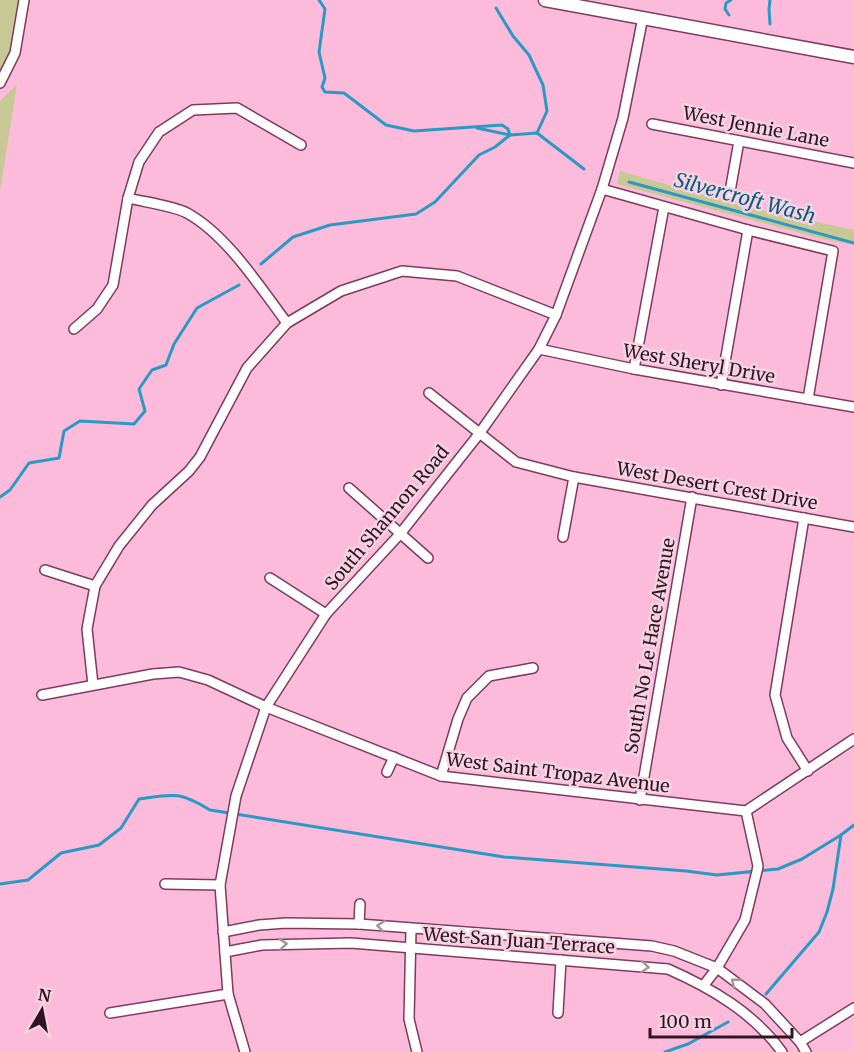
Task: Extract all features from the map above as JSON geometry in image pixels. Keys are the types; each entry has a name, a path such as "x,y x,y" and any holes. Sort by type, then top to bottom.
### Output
{"street":[{"path":"0,83 15,53 24,0"},
{"path":"546,0 854,57"},
{"name":"South Shannon Road","path":"245,1052 228,994 220,885 236,796 267,707 326,614 400,534 479,434 539,349 556,315 602,189 623,118 643,17"},
{"path":"74,329 97,309 113,285 128,198 139,162 159,132 193,110 237,108 301,145"},
{"name":"West Jennie Lane","path":"652,124 854,163"},
{"path":"729,197 739,141"},
{"path":"602,189 833,251 808,399"},
{"path":"128,198 186,212 210,229 245,266 287,323"},
{"path":"634,369 664,207"},
{"path":"721,386 748,230"},
{"path":"93,685 87,629 95,586 119,546 152,505 189,471 200,457 247,368 287,323 341,291 402,271 457,276 556,315"},
{"name":"West Sheryl Drive","path":"539,349 721,386 854,407"},
{"name":"West Desert Crest Drive","path":"429,393 516,462 574,477 854,527"},
{"path":"563,537 574,477"},
{"path":"349,488 428,558"},
{"name":"South No Le Hace Avenue","path":"640,800 692,497"},
{"path":"804,518 775,695 788,738 808,771"},
{"path":"45,570 95,586"},
{"path":"270,578 326,614"},
{"path":"441,776 458,719 467,698 489,676 533,668"},
{"name":"West Saint Tropaz Avenue","path":"42,695 153,674 179,672 208,680 267,707 441,776 746,811"},
{"path":"704,986 745,920 758,866 746,811 854,739"},
{"path":"387,772 394,757"},
{"path":"165,884 220,885"},
{"path":"359,924 360,904"},
{"name":"West San Juan Terrace","path":"223,932 259,925 286,923 359,924 634,943 674,951 717,968 765,1004 800,1042 806,1052"},
{"path":"411,929 408,1019 417,1052"},
{"name":"West San Juan Terrace","path":"225,952 286,943 351,943 669,969 704,986 752,1017 782,1052"},
{"path":"558,1013 561,960"},
{"path":"111,1013 228,994"},
{"path":"800,1042 854,1008"}],"green space":[{"path":"0,0 24,0 15,51 0,83"},
{"path":"17,84 0,191 0,101"},
{"path":"620,171 735,204 854,230 854,245 823,239 617,184"}],"waterway":[{"path":"319,0 325,9 319,52 325,78 322,87 325,92 344,93 386,125 414,131 502,125 508,129 510,135"},
{"path":"729,15 725,9 726,3 731,0"},
{"path":"770,0 770,24"},
{"path":"496,8 513,36 529,55 543,85 547,111 537,133"},
{"path":"477,128 510,135"},
{"name":"Silvercroft Wash","path":"261,264 293,237 330,225 416,214 435,202 479,155 495,147 510,135 537,133 584,169"},
{"name":"Silvercroft Wash","path":"629,182 854,243"},
{"name":"Silvercroft Wash","path":"0,497 10,490 29,463 59,458 64,431 80,421 134,424 145,411 139,389 152,370 166,365 174,344 197,308 239,285"},
{"path":"0,884 28,880 61,853 99,845 121,828 139,799 168,795 183,797 210,810 504,857 717,875 778,869 802,859 841,835"},
{"path":"766,994 819,932 833,889 841,835 854,825"},
{"path":"665,1052 688,1044 728,1022"}]}
